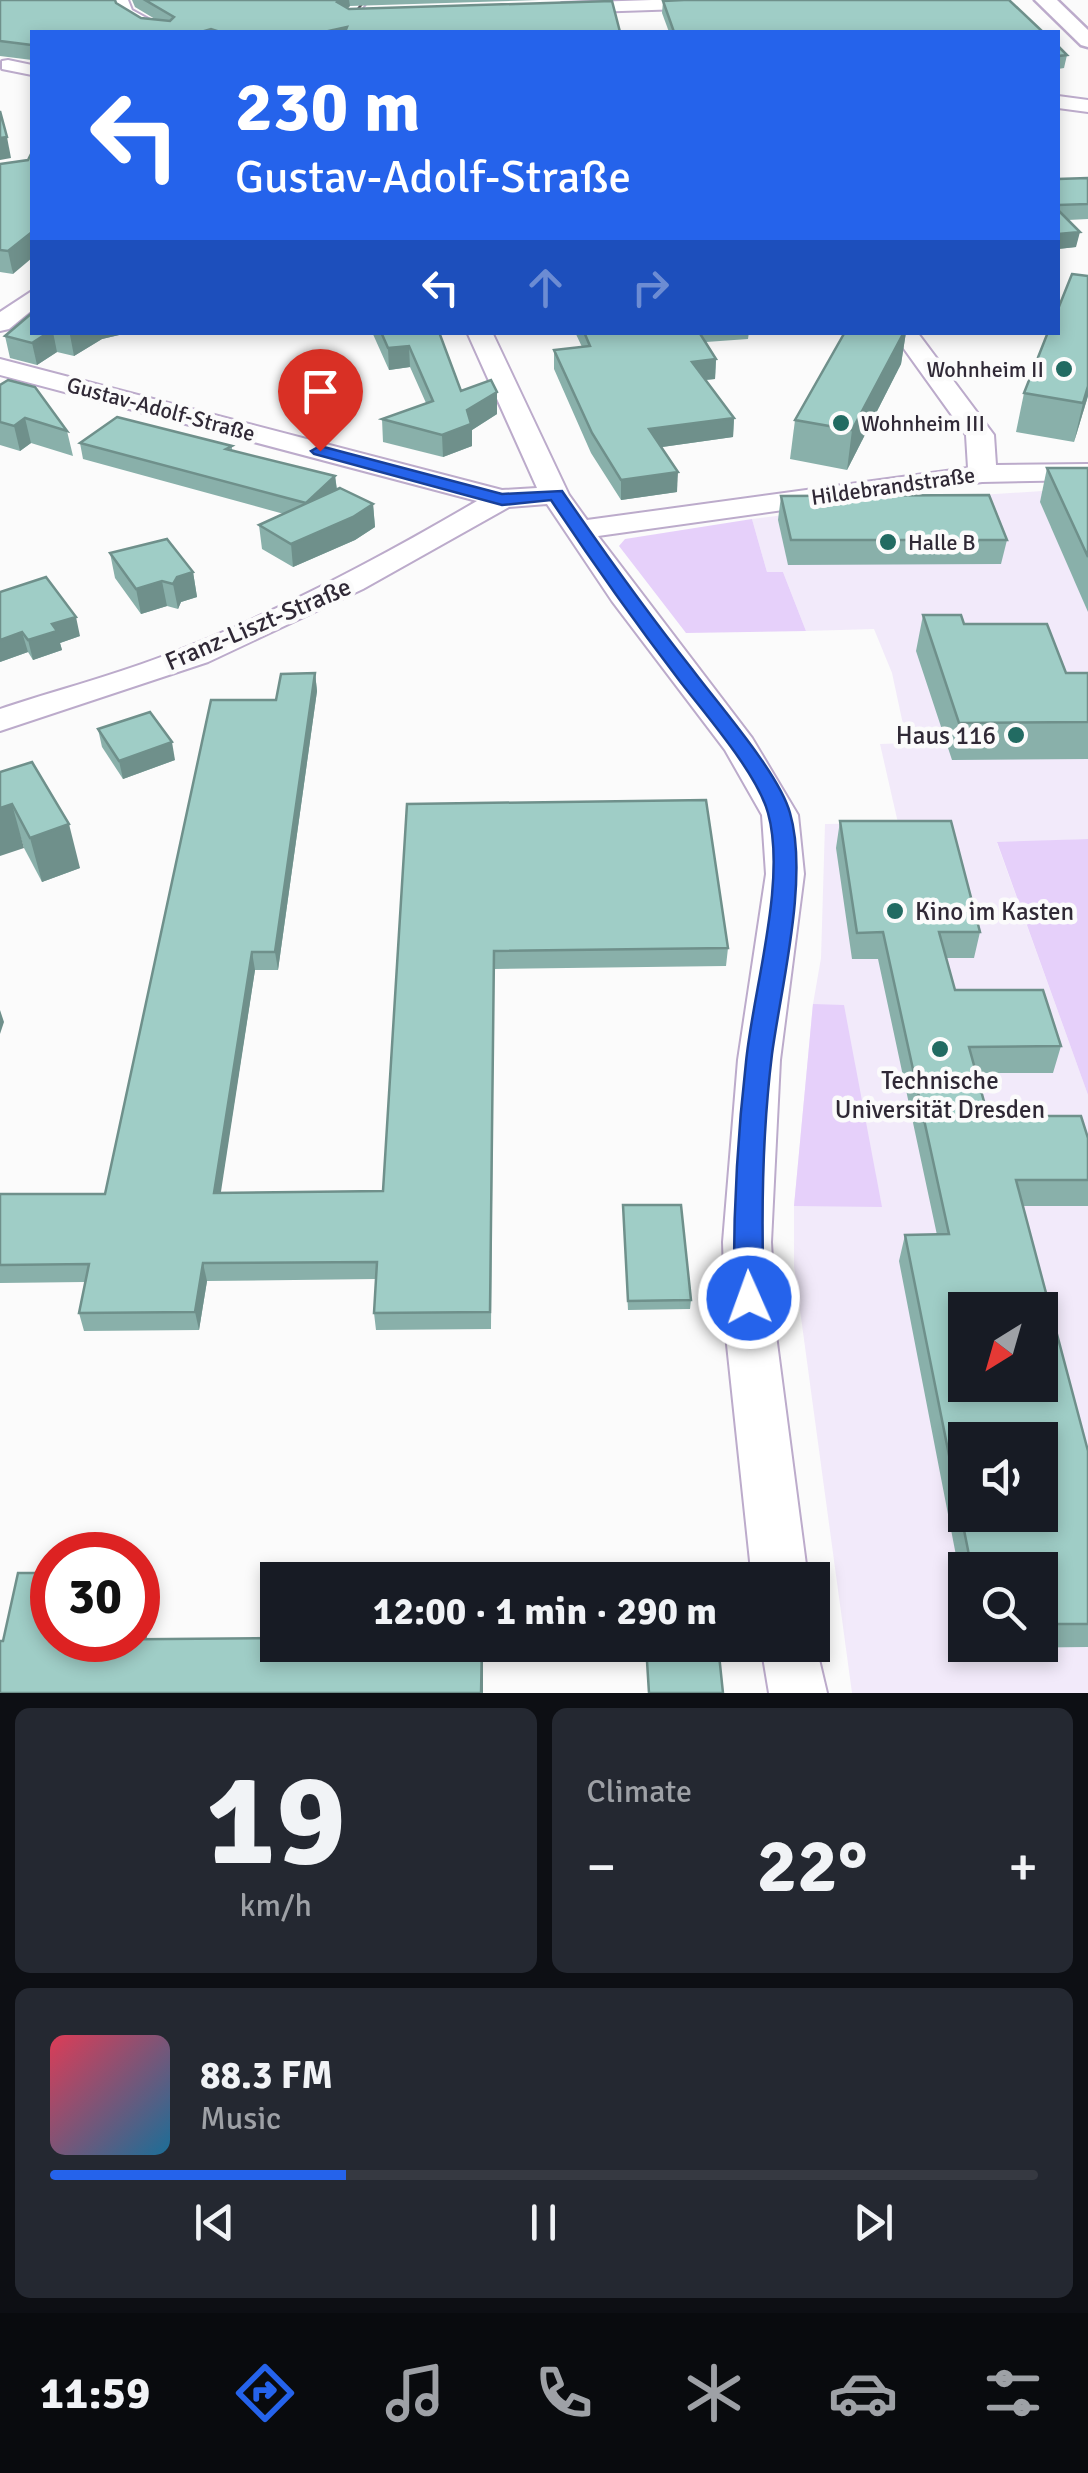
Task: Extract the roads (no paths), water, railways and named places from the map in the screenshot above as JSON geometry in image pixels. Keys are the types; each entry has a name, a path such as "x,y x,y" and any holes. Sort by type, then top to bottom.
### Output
{"main road":[{"path":"1045,0 1088,41"}],"street":[{"path":"120,0 125,14 159,30"},
{"path":"544,8 804,0"},
{"path":"338,30 359,10"},
{"path":"8,65 30,70"},
{"path":"1060,100 1088,98"},
{"path":"1060,100 1088,106"},
{"path":"0,324 30,300"},
{"path":"480,335 556,495 623,594 740,746 780,815 785,874 759,1060 747,1242 751,1335 778,1562"},
{"path":"906,335 980,435 982,474"},
{"name":"Gustav-Adolf-Straße","path":"0,367 502,499 556,495"},
{"name":"Hildebrandstraße","path":"580,530 982,474 1088,472"},
{"name":"Franz-Liszt-Straße","path":"0,720 193,656 254,630 386,568 502,499"},
{"path":"793,1662 798,1693"}],"tram line":[{"path":"342,30 365,0"}],"place":[{"name":"Wohnheim II","path":"1064,369"},
{"name":"Wohnheim III","path":"841,423"},
{"name":"Halle B","path":"888,542"},
{"name":"Haus 116","path":"1016,735"},
{"name":"Kino im Kasten","path":"895,911"},
{"name":"Technische Universität Dresden","path":"940,1049"}]}
